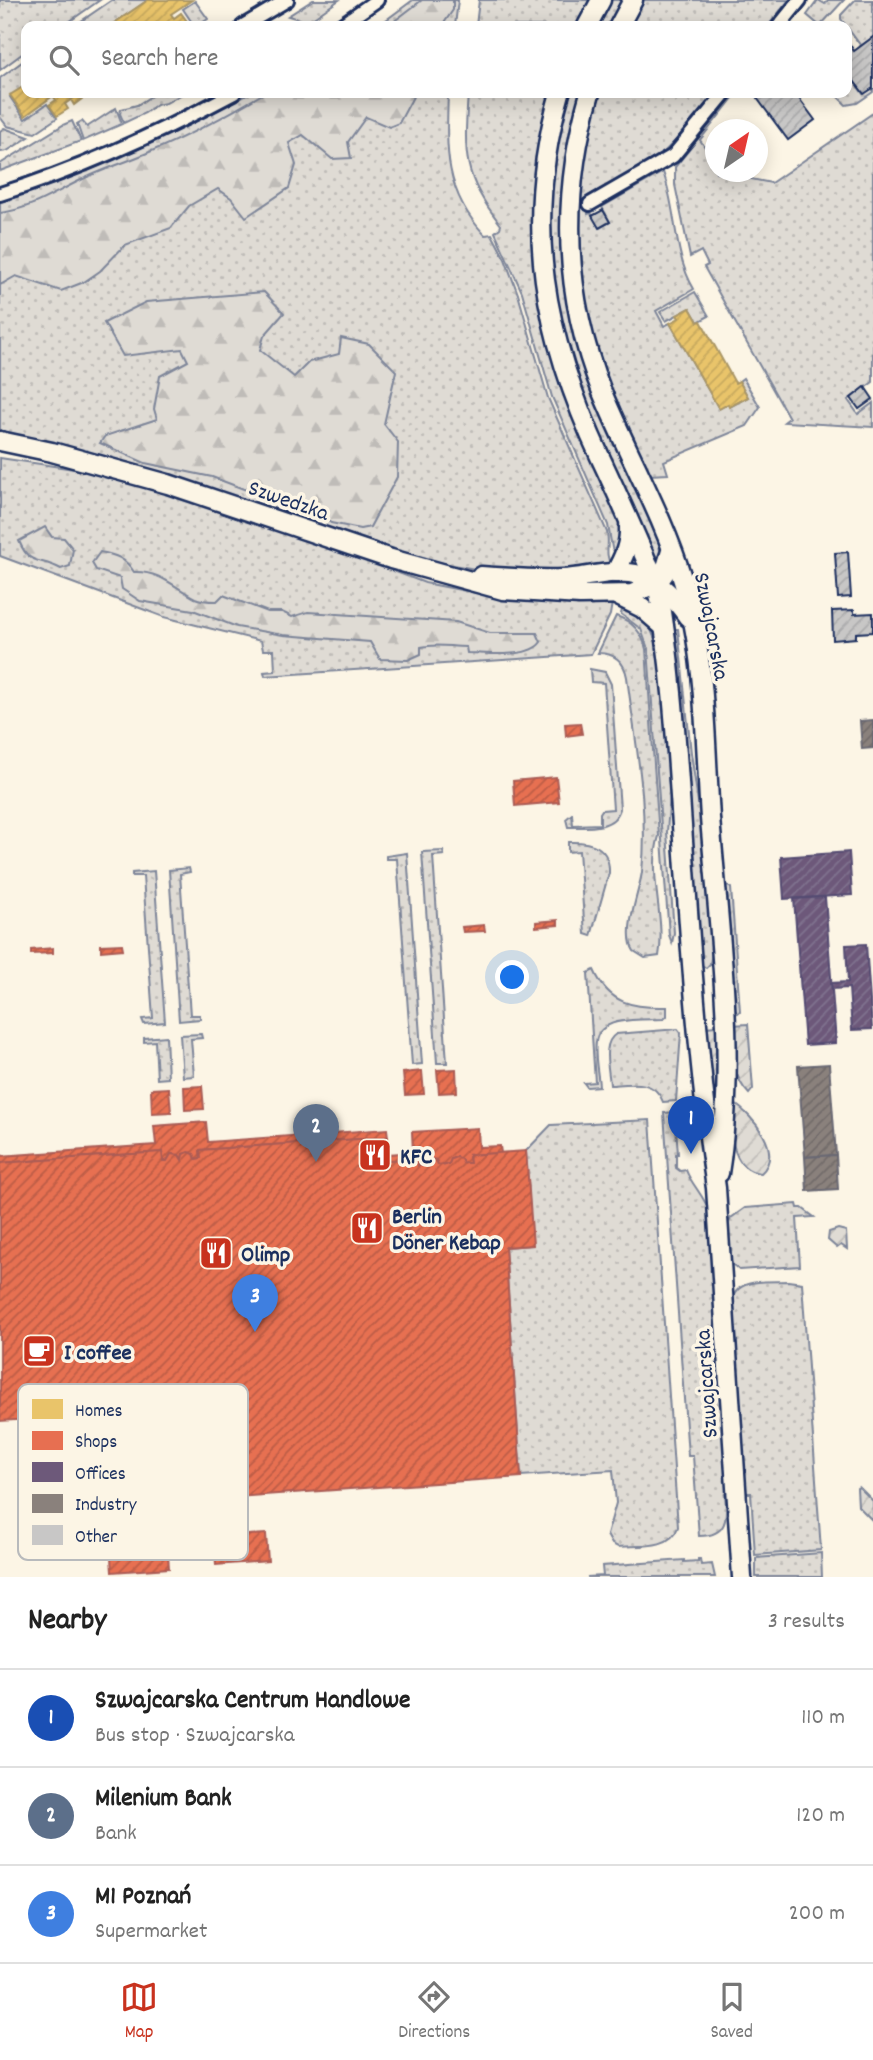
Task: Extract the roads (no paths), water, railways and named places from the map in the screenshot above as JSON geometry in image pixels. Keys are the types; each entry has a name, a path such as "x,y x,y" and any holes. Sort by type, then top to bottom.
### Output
{"street":[{"path":"251,21 287,0"},
{"path":"347,21 377,0"},
{"path":"590,21 601,0"},
{"path":"622,21 634,0"},
{"path":"783,21 800,0"},
{"path":"0,194 93,161 150,136 211,98"},
{"name":"Szwajcarska","path":"560,98 548,142 541,199 541,250 549,314 575,400 657,583 673,690 694,994 716,1188 742,1577"},
{"name":"Szwajcarska","path":"589,98 575,155 571,188 570,254 577,306 600,385 656,510 683,581 700,682 723,1003 726,1130 716,1188"},
{"path":"590,204 673,156 721,98"},
{"name":"Szwedzka","path":"0,441 207,496 391,559 511,591 615,595 642,591 657,583"},
{"name":"Szwedzka","path":"0,453 113,469"},
{"path":"615,573 630,537 629,519"},
{"path":"671,551 664,574 657,583 671,595 692,622"},
{"name":"Szwedzka","path":"450,574 565,579 615,573 639,575 657,583"},
{"path":"615,595 642,608 664,627"}],"place":[{"name":"Szwajcarska Centrum Handlowe","path":"691,1154"},
{"name":"KFC","path":"375,1155"},
{"name":"Milenium Bank","path":"316,1162"},
{"name":"Berlin Döner Kebap","path":"367,1228"},
{"name":"Olimp","path":"216,1253"},
{"name":"M1 Poznań","path":"255,1332"},
{"name":"I coffee","path":"39,1351"}]}
